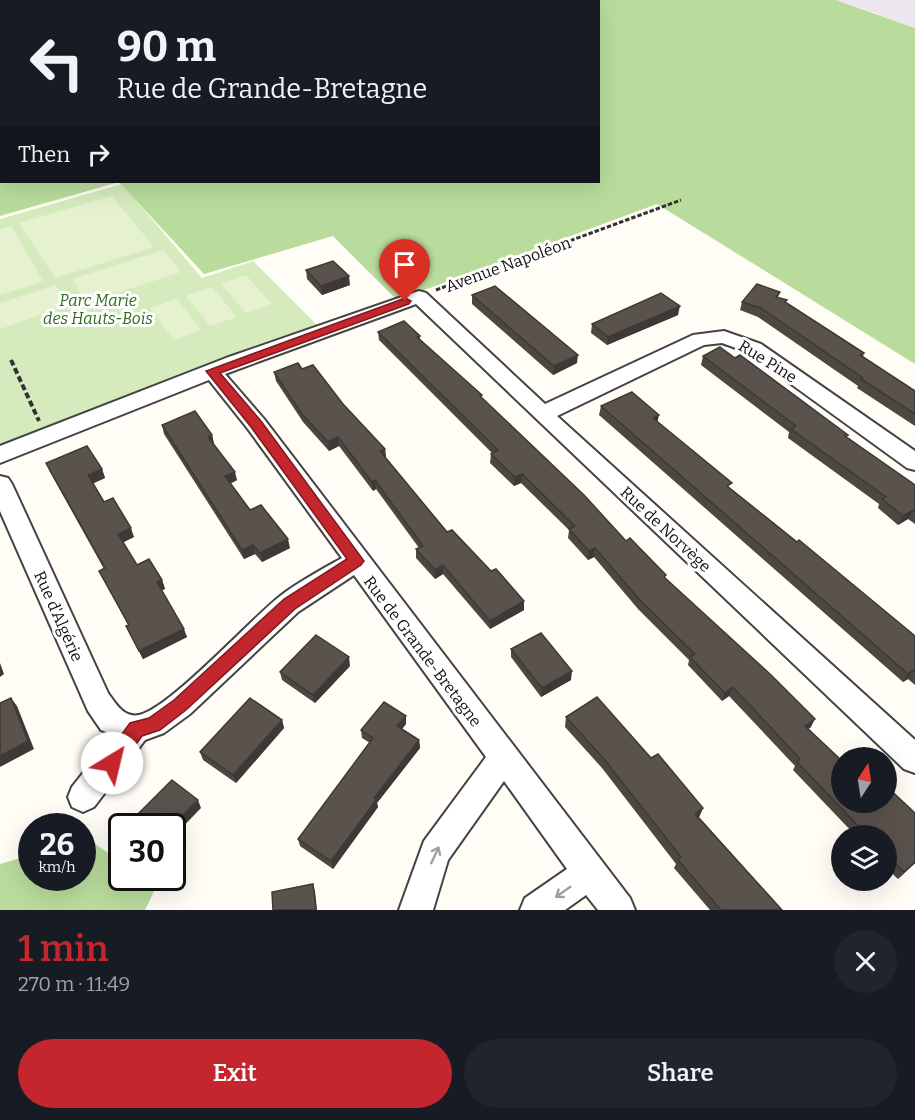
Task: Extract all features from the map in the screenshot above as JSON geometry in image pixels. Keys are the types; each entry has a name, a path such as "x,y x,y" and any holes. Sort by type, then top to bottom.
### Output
{"street":[{"path":"0,455 212,371 419,297"},
{"name":"Rue de Norvège","path":"419,297 915,759"},
{"name":"Rue Pine","path":"542,414 695,341 724,337 754,348 915,462"},
{"name":"Rue de Grande-Bretagne","path":"212,371 256,424 618,910"},
{"name":"Rue d'Algérie","path":"0,484 98,702 111,722 136,729"},
{"path":"83,797 136,729 154,724 180,705 289,604 356,561"},
{"path":"416,910 435,852 503,758"},
{"path":"537,910 589,873"}],"path":[{"name":"Avenue Napoléon","path":"419,297 681,200"},
{"path":"11,360 45,436"}],"shaded area":[{"path":"836,0 915,0 915,28 872,12"}],"green space":[{"path":"600,0 836,0 915,28 915,364 657,204 397,300 333,236 204,274 120,183 600,183"},
{"path":"0,183 116,183 0,216"},
{"name":"Parc Marie des Hauts-Bois","path":"122,184 202,278 253,261 321,329 0,453 0,219"},
{"path":"112,196 154,247 55,278 19,223"},
{"path":"11,226 43,281 0,295 0,229"},
{"path":"163,250 181,272 87,303 72,279"},
{"path":"246,275 272,304 246,313 221,284"},
{"path":"56,285 69,305 0,329 0,303"},
{"path":"212,287 237,317 210,326 186,296"},
{"path":"177,299 201,330 174,340 150,308"},
{"path":"96,844 108,853 108,891 154,891 145,910 0,910 0,864 18,859 18,891 96,891"}],"building":[{"path":"333,261 349,276 321,286 306,270"},
{"path":"757,284 780,292 776,297 787,300 785,302 864,353 860,355 915,391 915,414 761,308 742,302"},
{"path":"495,286 578,355 554,366 472,295"},
{"path":"661,293 680,306 608,337 592,324"},
{"path":"404,321 420,336 417,337 482,395 480,396 584,495 626,541 630,538 666,575 664,577 770,674 815,719 805,726 831,751 831,797 797,762 800,759 733,687 725,693 690,657 695,654 640,600 595,548 589,551 569,529 575,526 522,474 515,477 491,454 498,450 378,332"},
{"path":"720,347 735,358 740,355 848,435 845,436 915,485 915,512 913,510 903,516 882,499 886,497 791,429 796,426 703,356"},
{"path":"298,363 302,369 313,365 343,404 385,449 380,451 447,532 452,530 491,571 496,569 524,601 490,621 443,565 435,570 416,549 423,546 375,480 372,482 338,437 328,442 302,414 274,372"},
{"path":"632,392 659,415 653,418 732,483 727,486 797,542 799,540 915,636 915,672 913,670 908,674 601,406"},
{"path":"195,411 212,435 208,437 235,472 225,476 250,510 261,505 288,539 260,553 253,545 242,550 162,425"},
{"path":"87,446 102,469 88,475 104,502 113,498 131,528 118,534 137,565 149,559 162,580 157,582 184,629 139,651 126,626 129,625 99,571 105,568 46,463"},
{"path":"541,633 572,671 542,688 511,649"},
{"path":"316,635 349,657 313,695 280,672"},
{"path":"597,697 651,758 658,754 703,808 695,814 782,910 721,910 678,860 681,857 604,759 566,717"},
{"path":"11,698 28,741 0,756 0,703"},
{"path":"250,698 282,720 233,775 200,752"},
{"path":"384,702 406,716 397,726 419,740 374,798 377,799 331,861 298,839 373,738 361,730"},
{"path":"172,780 198,800 185,813 139,813"},
{"path":"897,796 915,813 915,862 904,872 897,865 897,825 857,825 846,813 897,813"},
{"path":"313,884 316,910 273,910 272,892"}],"route":[{"path":"112,763 136,729 154,724 180,705 289,604 356,561 256,424 212,371 405,301"}]}
